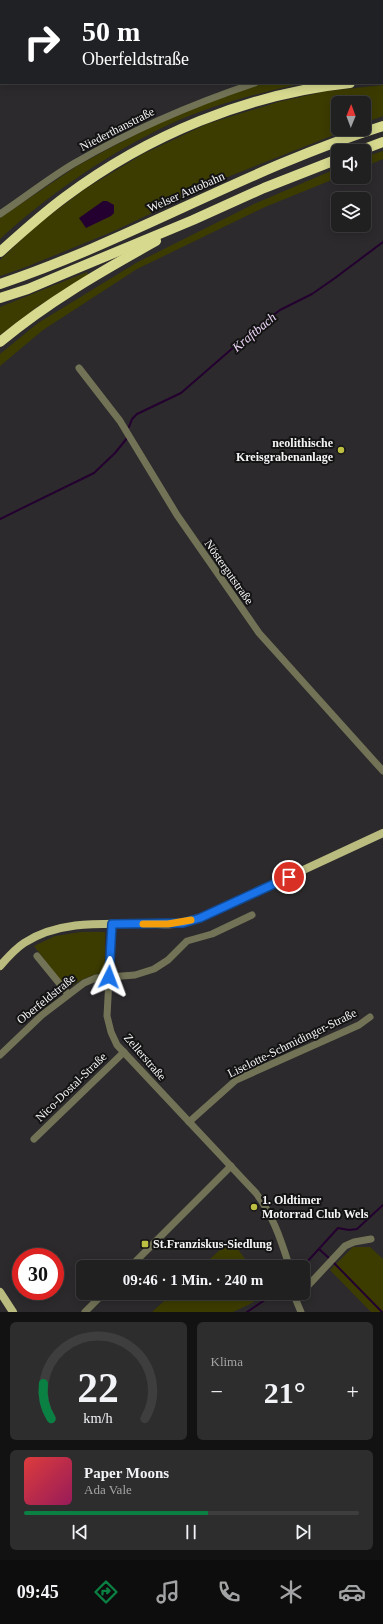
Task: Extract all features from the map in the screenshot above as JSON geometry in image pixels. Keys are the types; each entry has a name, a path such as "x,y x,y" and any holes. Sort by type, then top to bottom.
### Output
{"highway":[{"path":"0,252 34,221 65,197 116,163 156,141 212,117 249,104 308,89 343,84"},
{"name":"Welser Autobahn","path":"0,284 49,266 110,240 276,166 383,126"},
{"path":"371,146 383,142"},
{"path":"0,298 28,289 193,220 264,188 331,162"},
{"path":"0,342 44,308 83,283 193,220"}],"main road":[{"path":"0,966 23,943 36,935 52,929 69,926 112,924 183,923 200,918 383,834"},
{"path":"0,1292 13,1312"}],"street":[{"name":"Niederthanstraße","path":"0,214 72,165 164,117 211,98 252,84"},
{"name":"Nöstergutstraße","path":"80,368 120,421 177,515 259,633 383,771"},
{"path":"112,924 109,977 135,975 154,969 168,960 187,941 212,934 252,915"},
{"path":"37,956 68,994"},
{"name":"Oberfeldstraße","path":"0,1055 42,1015 68,994 90,980 109,977"},
{"name":"Zellerstraße","path":"109,977 107,1008 109,1025 117,1045 231,1166 265,1205 277,1228 287,1260"},
{"name":"Liselotte-Schmidinger-Straße","path":"189,1122 236,1080 359,1025 370,1017"},
{"name":"Nico-Dostal-Straße","path":"34,1139 124,1052"},
{"path":"137,1260 231,1166"},
{"path":"310,1282 345,1246 354,1242 371,1239"},
{"path":"85,1312 97,1300"},
{"path":"299,1300 301,1312"}],"shaded area":[{"path":"259,84 299,84 252,95 219,105 186,117 147,135 81,175 39,206 0,239 0,218 77,166 180,112"},
{"path":"383,85 383,116 371,120 371,96 331,96 331,136 230,176 114,231 0,276 0,260 37,225 85,189 143,154 207,124 278,102 327,91"},
{"path":"383,151 383,159 371,164 371,155"},
{"path":"331,171 331,180 265,207 137,269 43,330 0,366 0,354 38,323 136,263 254,204"},
{"path":"103,201 107,201 114,205 114,213 111,216 86,228 79,218"},
{"path":"87,272 88,275 37,307 0,335 0,307"},
{"path":"81,932 105,932 105,972 85,978 67,989 34,946 55,936"},
{"path":"231,1240 246,1260 209,1260"},
{"path":"353,1247 370,1247 383,1259 383,1312 371,1312 330,1270"},
{"path":"165,1300 256,1300 233,1312 152,1312"}],"waterway":[{"name":"Kraftbach","path":"129,427 132,419 137,414 181,393 250,333 280,310 312,294 383,242"},
{"path":"0,519 94,473 115,453 128,437"},
{"path":"309,1260 338,1228 349,1230 357,1229 383,1205"},
{"path":"319,1249 330,1259"},
{"path":"333,1262 382,1312"},
{"path":"247,1312 265,1300"}],"slow traffic":[{"path":"143,924 183,923 191,920"}],"place":[{"name":"neolithische Kreisgrabenanlage","path":"341,450"},
{"name":"1. Oldtimer Motorrad Club Wels","path":"254,1207"},
{"name":"St.Franziskus-Siedlung","path":"145,1244"}],"route":[{"path":"109,977 112,924 183,923 200,918 289,877"}]}
